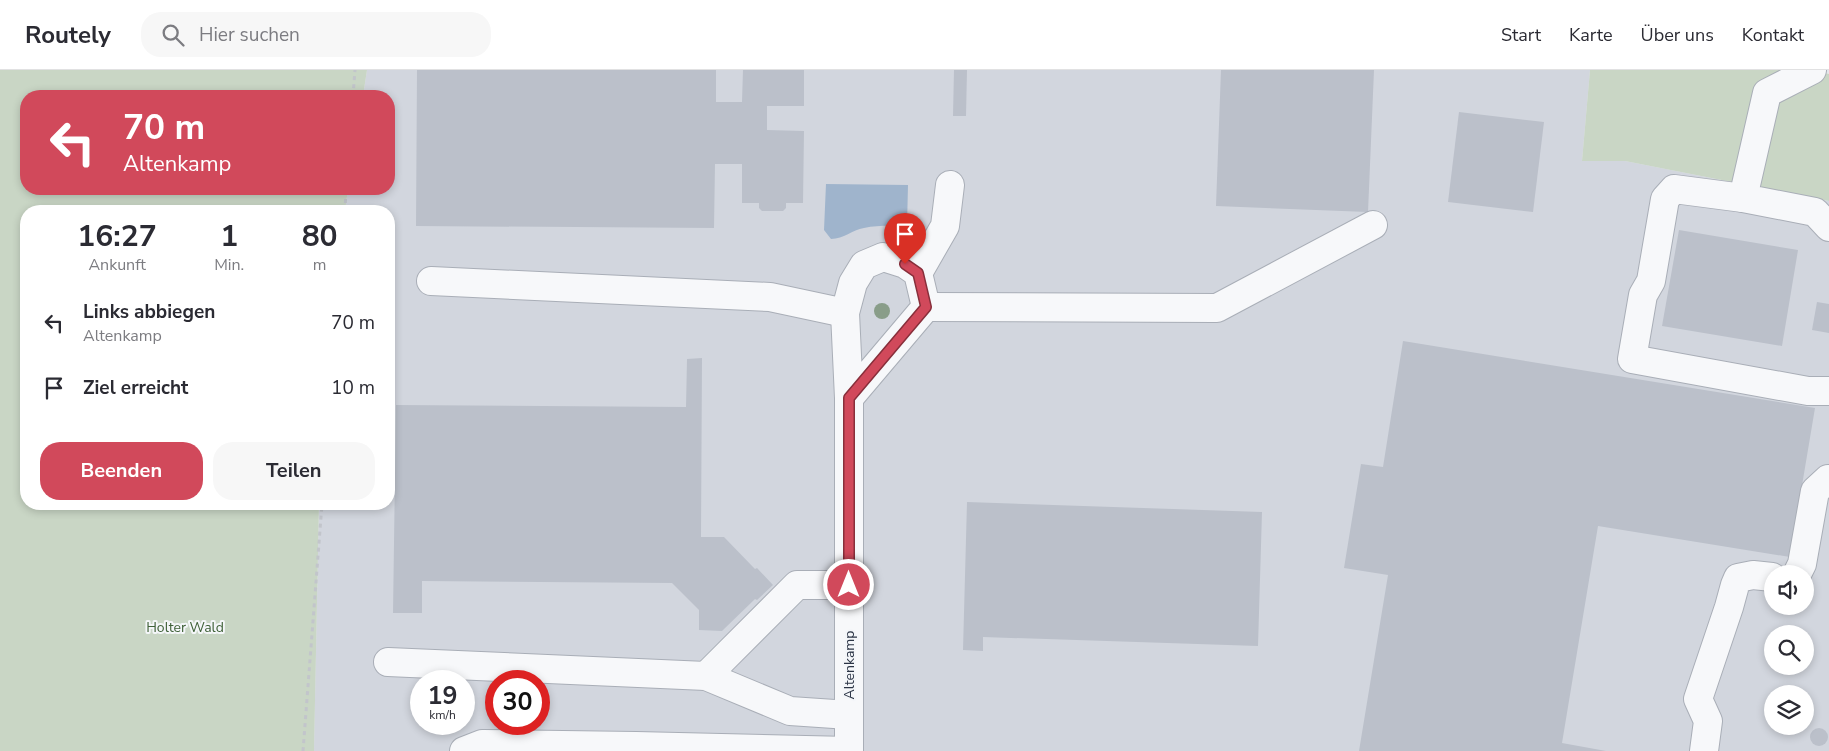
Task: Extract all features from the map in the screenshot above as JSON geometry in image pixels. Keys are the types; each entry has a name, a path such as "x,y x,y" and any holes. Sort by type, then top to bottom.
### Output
{"street":[{"path":"1743,198 1767,93 1812,70"},
{"path":"926,307 918,273 945,226 950,186"},
{"path":"1829,226 1815,212 1743,198 1674,189 1665,199 1650,281 1643,295 1632,359 1808,391 1829,391"},
{"path":"849,398 926,307 1217,308 1373,225"},
{"name":"Altenkamp","path":"849,751 849,398 845,313 853,283 864,265 883,257 905,264 918,273"},
{"path":"430,281 770,297 845,313"},
{"path":"1802,565 1815,491 1829,479"},
{"path":"1704,751 1708,721 1698,699 1735,585 1738,578 1752,575 1764,576"},
{"path":"706,676 797,585 849,585"},
{"path":"388,662 706,676 790,711 849,714"},
{"path":"464,751 482,744 849,751"}],"path":[{"path":"354,90 356,70"},
{"path":"303,751 322,510"}],"shaded area":[{"path":"367,70 1590,70 1582,161 1625,161 1829,201 1829,751 314,751 319,510 395,510 395,205 346,205 347,195 395,195 395,90 364,90"}],"green space":[{"name":"Holter Wald","path":"0,70 367,70 364,90 20,90 20,195 347,195 346,205 20,205 20,510 319,510 314,751 0,751"},
{"path":"1590,70 1810,70 1829,74 1829,201 1625,161 1582,161"}],"water":[{"path":"826,184 908,185 907,226 869,227 840,238 831,239 824,230"}],"building":[{"path":"417,70 716,70 716,102 742,102 743,70 804,70 804,106 767,106 767,130 804,131 803,203 786,203 786,208 783,211 762,211 759,208 759,203 742,203 742,164 715,164 714,228 416,226"},
{"path":"954,70 967,70 966,116 953,116"},
{"path":"1221,70 1374,70 1368,212 1216,206"},
{"path":"1459,112 1544,122 1533,212 1448,202"},
{"path":"1679,230 1798,250 1782,346 1662,326"},
{"path":"1817,302 1829,304 1829,333 1812,330"},
{"path":"1403,341 1815,408 1790,557 1598,526 1562,743 1606,751 1359,751 1388,575 1344,568 1361,464 1383,467"},
{"path":"702,358 701,537 724,537 773,585 757,600 755,599 722,631 699,630 699,610 672,583 422,581 422,613 393,613 396,405 686,407 687,359"},
{"path":"967,502 1262,512 1258,646 983,637 983,651 963,650"},
{"path":"1819,728 1828,737 1825,743 1819,746 1813,743 1810,737 1814,735 1814,730"}],"route":[{"path":"849,585 849,398 926,307 918,273 905,264"}]}
